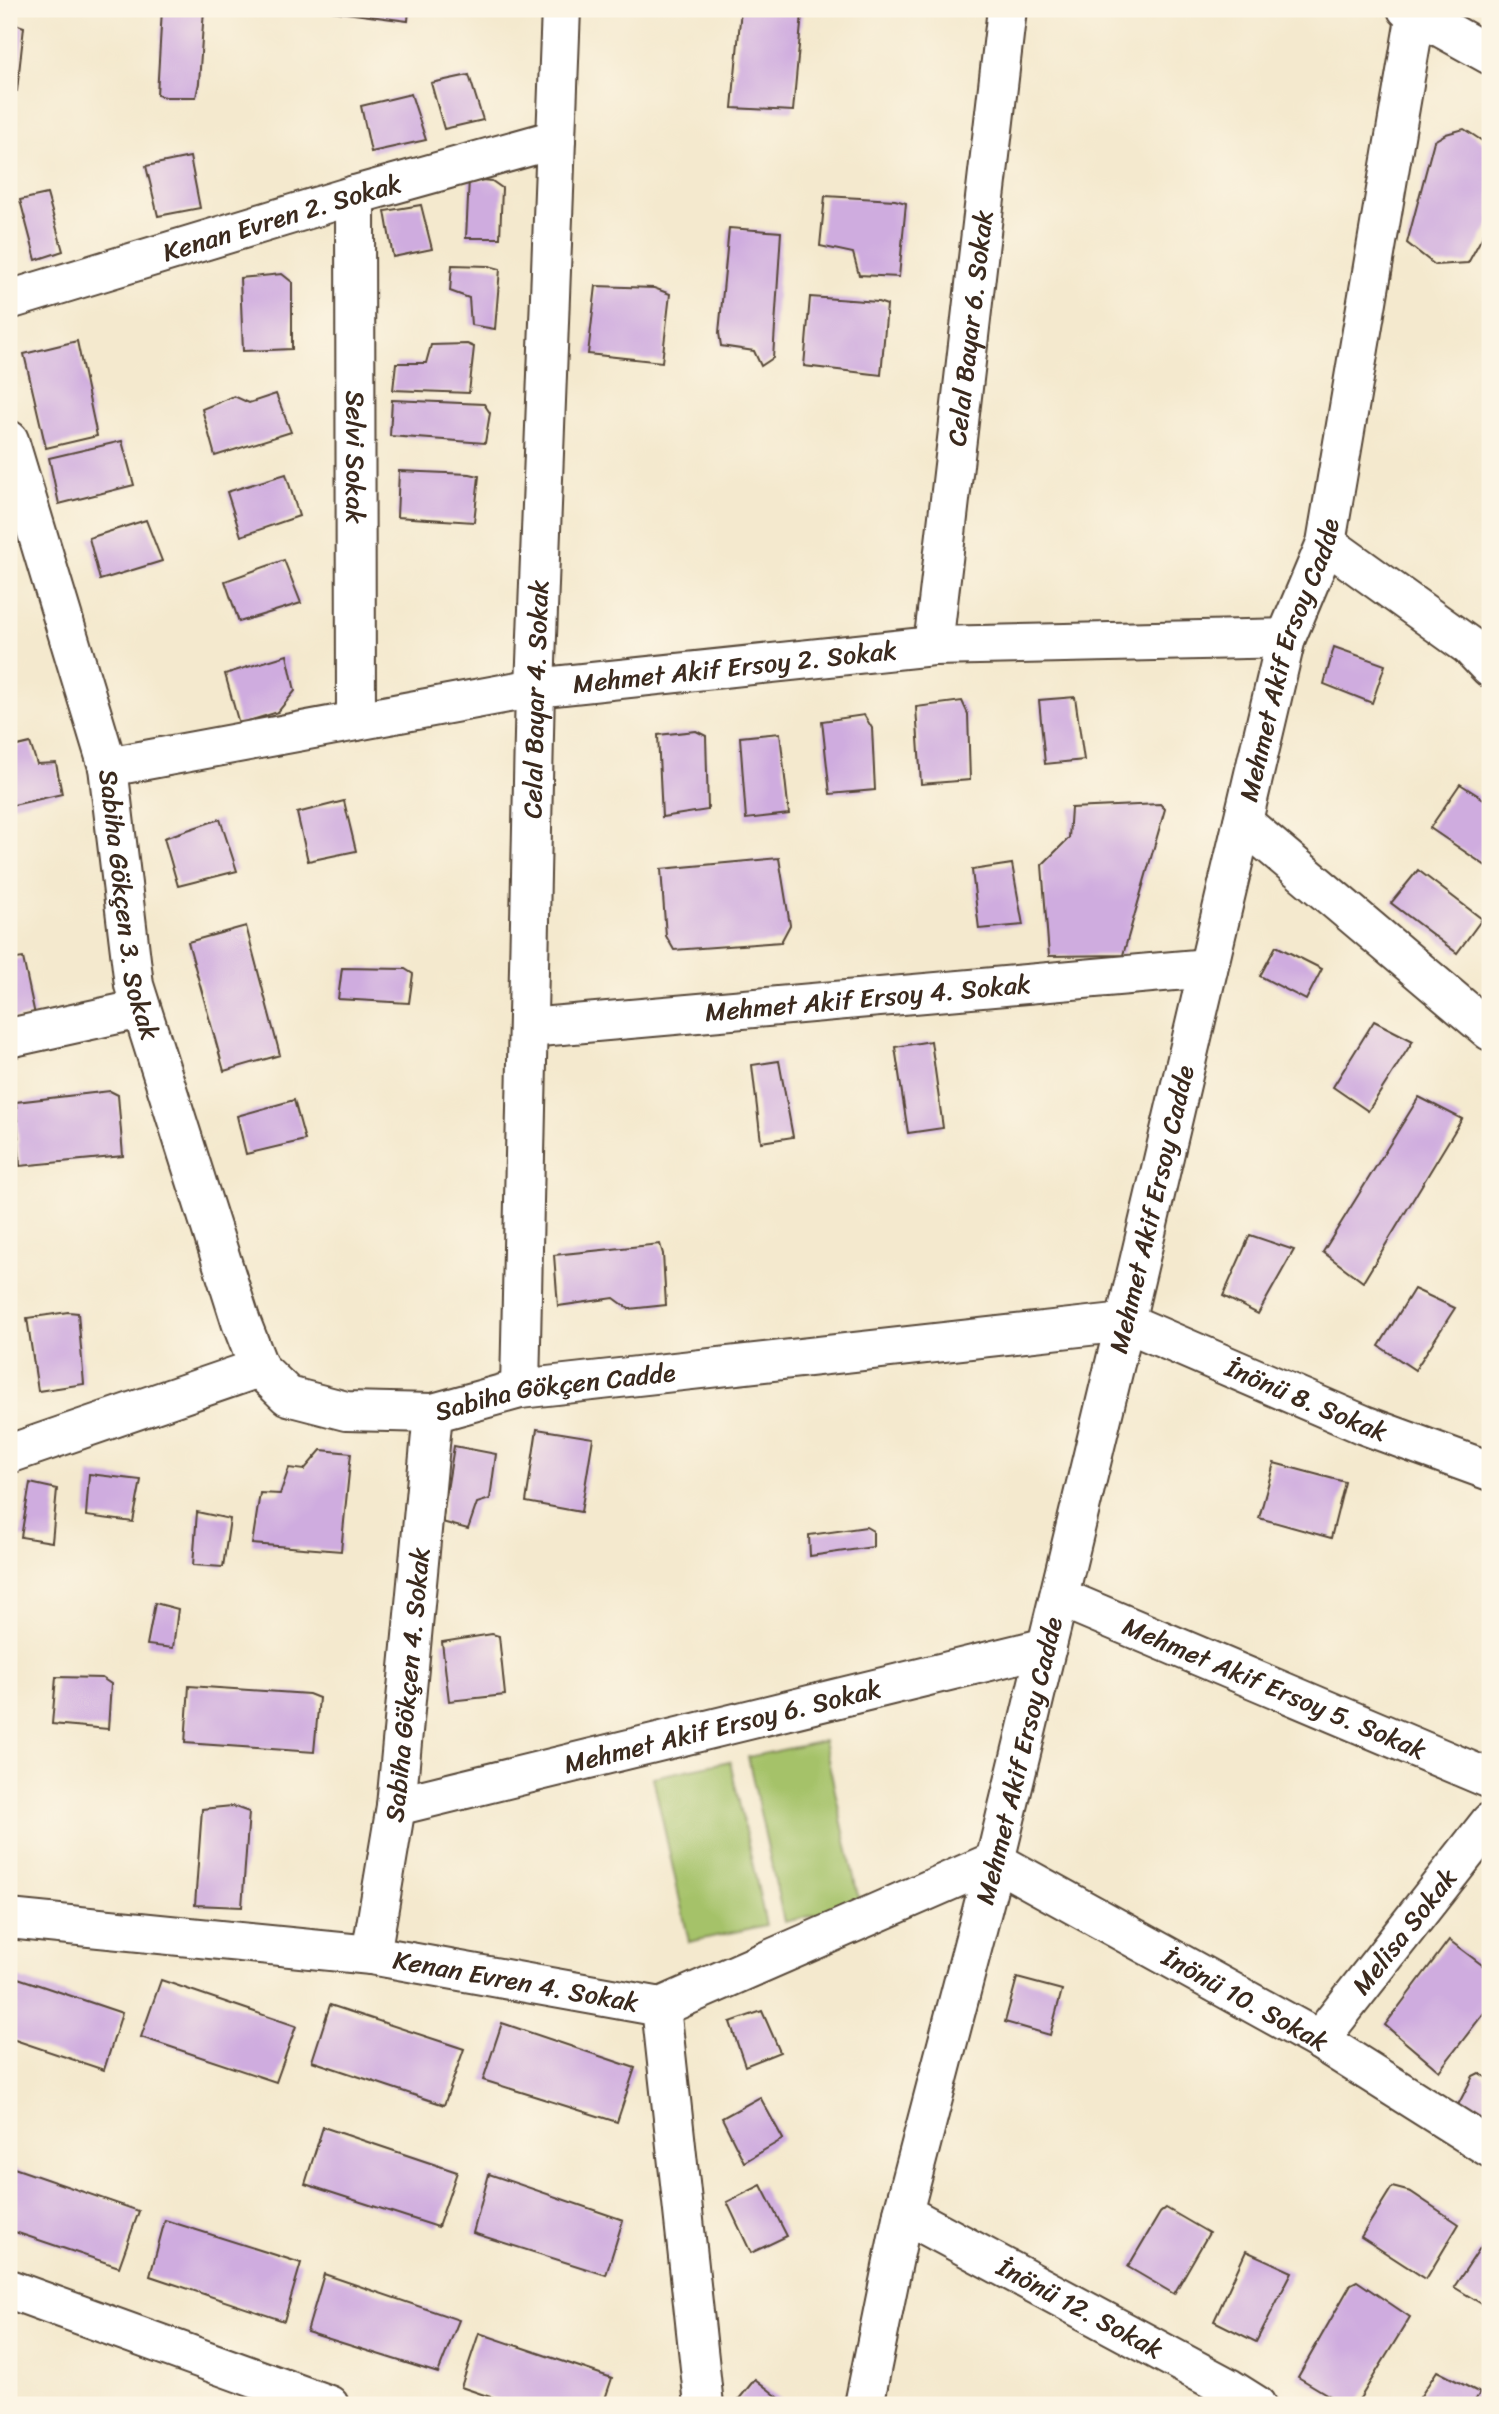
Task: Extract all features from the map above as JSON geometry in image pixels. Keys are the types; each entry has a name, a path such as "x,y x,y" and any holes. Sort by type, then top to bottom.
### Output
{"street":[{"name":"Celal Bayar 4. Sokak","path":"520,1390 535,688 561,9"},
{"name":"Celal Bayar 6. Sokak","path":"933,646 1007,9"},
{"path":"1412,10 1490,55"},
{"name":"Mehmet Akif Ersoy Cadde","path":"864,2405 903,2213 995,1861 1286,638 1326,543 1412,10"},
{"name":"Kenan Evren 2. Sokak","path":"9,300 355,195 556,139"},
{"name":"Selvi Sokak","path":"355,195 356,721"},
{"name":"Sabiha Gökçen 3. Sokak","path":"9,440 108,766 134,985 241,1322 259,1368"},
{"path":"1326,543 1469,646 1490,667"},
{"name":"Mehmet Akif Ersoy 2. Sokak","path":"108,766 535,688 933,646 1286,638"},
{"path":"1243,822 1490,1031"},
{"name":"Mehmet Akif Ersoy 4. Sokak","path":"528,1028 1208,968"},
{"path":"9,1038 141,1009"},
{"name":"Sabiha Gökçen Cadde","path":"259,1368 288,1396 346,1411 433,1413 520,1390 1125,1322"},
{"name":"İnönü 8. Sokak","path":"1125,1322 1364,1425 1490,1471"},
{"path":"9,1454 259,1368"},
{"name":"Sabiha Gökçen 4. Sokak","path":"371,1955 396,1806 433,1413"},
{"name":"Mehmet Akif Ersoy 5. Sokak","path":"1059,1597 1490,1779"},
{"name":"Mehmet Akif Ersoy 6. Sokak","path":"396,1806 1047,1647"},
{"name":"Melisa Sokak","path":"1318,2040 1490,1822"},
{"name":"Kenan Evren 4. Sokak","path":"9,1919 371,1955 660,2007 995,1861"},
{"name":"İnönü 10. Sokak","path":"995,1861 1318,2040 1490,2148"},
{"path":"660,2007 704,2405"},
{"name":"İnönü 12. Sokak","path":"903,2213 1256,2405"},
{"path":"9,2289 262,2393 329,2405"}],"green space":[{"path":"824,1741 860,1905 784,1922 748,1757"},
{"path":"730,1761 766,1925 689,1942 653,1777"}],"building":[{"path":"162,9 204,9 196,97 157,95"},
{"path":"324,9 409,9 408,21"},
{"path":"741,9 796,9 802,13 793,111 732,108"},
{"path":"9,22 24,27 17,91 9,91"},
{"path":"469,75 483,120 444,129 431,83"},
{"path":"411,94 426,140 371,152 361,106"},
{"path":"1464,129 1490,146 1490,223 1468,263 1435,265 1407,243 1434,141"},
{"path":"190,157 200,208 158,216 146,166"},
{"path":"469,179 492,181 502,188 500,238 466,238"},
{"path":"47,194 63,251 36,260 20,200"},
{"path":"825,196 906,203 899,277 859,275 853,253 820,246"},
{"path":"421,205 432,249 393,257 385,211"},
{"path":"729,228 781,232 773,358 761,366 754,351 721,346 719,333"},
{"path":"452,265 500,269 495,329 471,325 469,298 450,291"},
{"path":"282,274 292,282 292,349 243,351 240,278"},
{"path":"596,286 654,288 670,294 662,362 588,354"},
{"path":"810,297 887,305 881,375 804,366"},
{"path":"77,341 97,436 46,448 24,354"},
{"path":"467,344 474,347 469,393 393,390 396,363 426,363 431,345"},
{"path":"276,394 291,432 215,456 202,409 234,396 249,403"},
{"path":"392,400 484,404 490,413 485,443 390,436"},
{"path":"122,441 134,485 59,504 49,458"},
{"path":"399,471 479,476 474,522 397,517"},
{"path":"286,474 299,516 241,536 227,492"},
{"path":"146,520 162,561 100,580 89,538"},
{"path":"284,560 301,603 239,622 225,581"},
{"path":"1334,647 1385,665 1372,703 1324,684"},
{"path":"287,655 295,691 278,712 239,724 225,674"},
{"path":"1075,697 1084,760 1045,764 1039,700"},
{"path":"962,701 968,714 970,780 921,784 916,707"},
{"path":"864,715 872,728 875,790 830,794 822,721"},
{"path":"696,731 706,736 708,810 662,817 658,735"},
{"path":"780,733 789,814 746,819 740,737"},
{"path":"30,743 37,764 56,763 62,794 9,806 9,748"},
{"path":"1460,784 1490,803 1490,859 1486,866 1430,828"},
{"path":"344,801 356,851 308,861 297,813"},
{"path":"1160,804 1165,809 1123,955 1049,956 1042,865 1069,838 1071,808"},
{"path":"220,819 237,871 178,886 164,838"},
{"path":"779,858 790,925 781,942 674,950 666,936 661,869"},
{"path":"1012,864 1023,925 979,929 972,870"},
{"path":"1418,870 1482,919 1457,953 1391,903"},
{"path":"246,926 280,1055 224,1071 188,942"},
{"path":"1276,946 1322,969 1306,1000 1260,976"},
{"path":"23,958 35,1015 9,1019 9,960"},
{"path":"342,968 405,969 413,974 409,1003 338,999"},
{"path":"1374,1021 1413,1041 1368,1111 1333,1087"},
{"path":"931,1041 943,1128 908,1133 895,1047"},
{"path":"779,1061 793,1137 761,1142 752,1065"},
{"path":"110,1091 118,1095 123,1156 20,1166 16,1102"},
{"path":"1419,1097 1462,1119 1363,1282 1323,1252"},
{"path":"294,1100 305,1140 246,1154 237,1116"},
{"path":"1250,1235 1294,1250 1258,1314 1223,1296"},
{"path":"660,1244 666,1305 629,1309 614,1298 558,1306 554,1255"},
{"path":"1414,1289 1455,1308 1415,1370 1379,1346"},
{"path":"78,1313 84,1384 38,1391 27,1318"},
{"path":"537,1429 593,1438 581,1512 526,1502"},
{"path":"454,1446 496,1454 490,1499 477,1503 468,1529 442,1522"},
{"path":"321,1450 351,1453 341,1551 252,1544 260,1493 280,1494 289,1468 304,1470"},
{"path":"1274,1463 1345,1482 1331,1538 1259,1518"},
{"path":"89,1474 141,1480 133,1522 86,1516"},
{"path":"30,1483 57,1489 52,1542 21,1537"},
{"path":"197,1512 230,1519 223,1567 193,1565"},
{"path":"866,1527 873,1531 873,1547 810,1556 809,1535"},
{"path":"155,1603 178,1609 173,1648 147,1645"},
{"path":"492,1634 499,1636 505,1695 449,1701 442,1642"},
{"path":"56,1677 102,1678 111,1684 108,1729 52,1724"},
{"path":"189,1686 309,1694 319,1698 314,1752 185,1743"},
{"path":"232,1806 249,1812 242,1907 195,1905 202,1809"},
{"path":"1449,1940 1490,1971 1490,2005 1439,2071 1385,2025"},
{"path":"9,1975 122,2013 104,2070 9,2038"},
{"path":"1017,1978 1062,1990 1050,2035 1005,2022"},
{"path":"161,1980 296,2026 276,2082 141,2037"},
{"path":"330,2005 464,2049 444,2105 312,2061"},
{"path":"762,2011 780,2052 745,2066 730,2022"},
{"path":"502,2023 635,2068 617,2122 483,2080"},
{"path":"1479,2073 1490,2080 1490,2125 1458,2105 1473,2076"},
{"path":"760,2097 783,2139 744,2162 722,2118"},
{"path":"323,2127 457,2172 438,2227 305,2184"},
{"path":"14,2168 139,2211 119,2267 9,2230 9,2183"},
{"path":"489,2174 623,2220 606,2275 473,2233"},
{"path":"761,2185 787,2236 751,2253 727,2202"},
{"path":"1392,2187 1411,2192 1459,2224 1426,2279 1361,2237"},
{"path":"1166,2208 1209,2233 1174,2294 1128,2267 1160,2213"},
{"path":"165,2220 301,2263 284,2321 150,2276"},
{"path":"1488,2236 1490,2237 1490,2309 1454,2287"},
{"path":"1246,2251 1292,2272 1256,2342 1214,2321"},
{"path":"324,2274 459,2320 438,2373 307,2332"},
{"path":"1357,2281 1410,2317 1356,2405 1345,2405 1298,2377 1351,2284"},
{"path":"479,2333 612,2378 603,2405 514,2405 461,2387"},
{"path":"1437,2371 1480,2393 1472,2405 1415,2405"},
{"path":"755,2379 788,2405 734,2405"}]}
